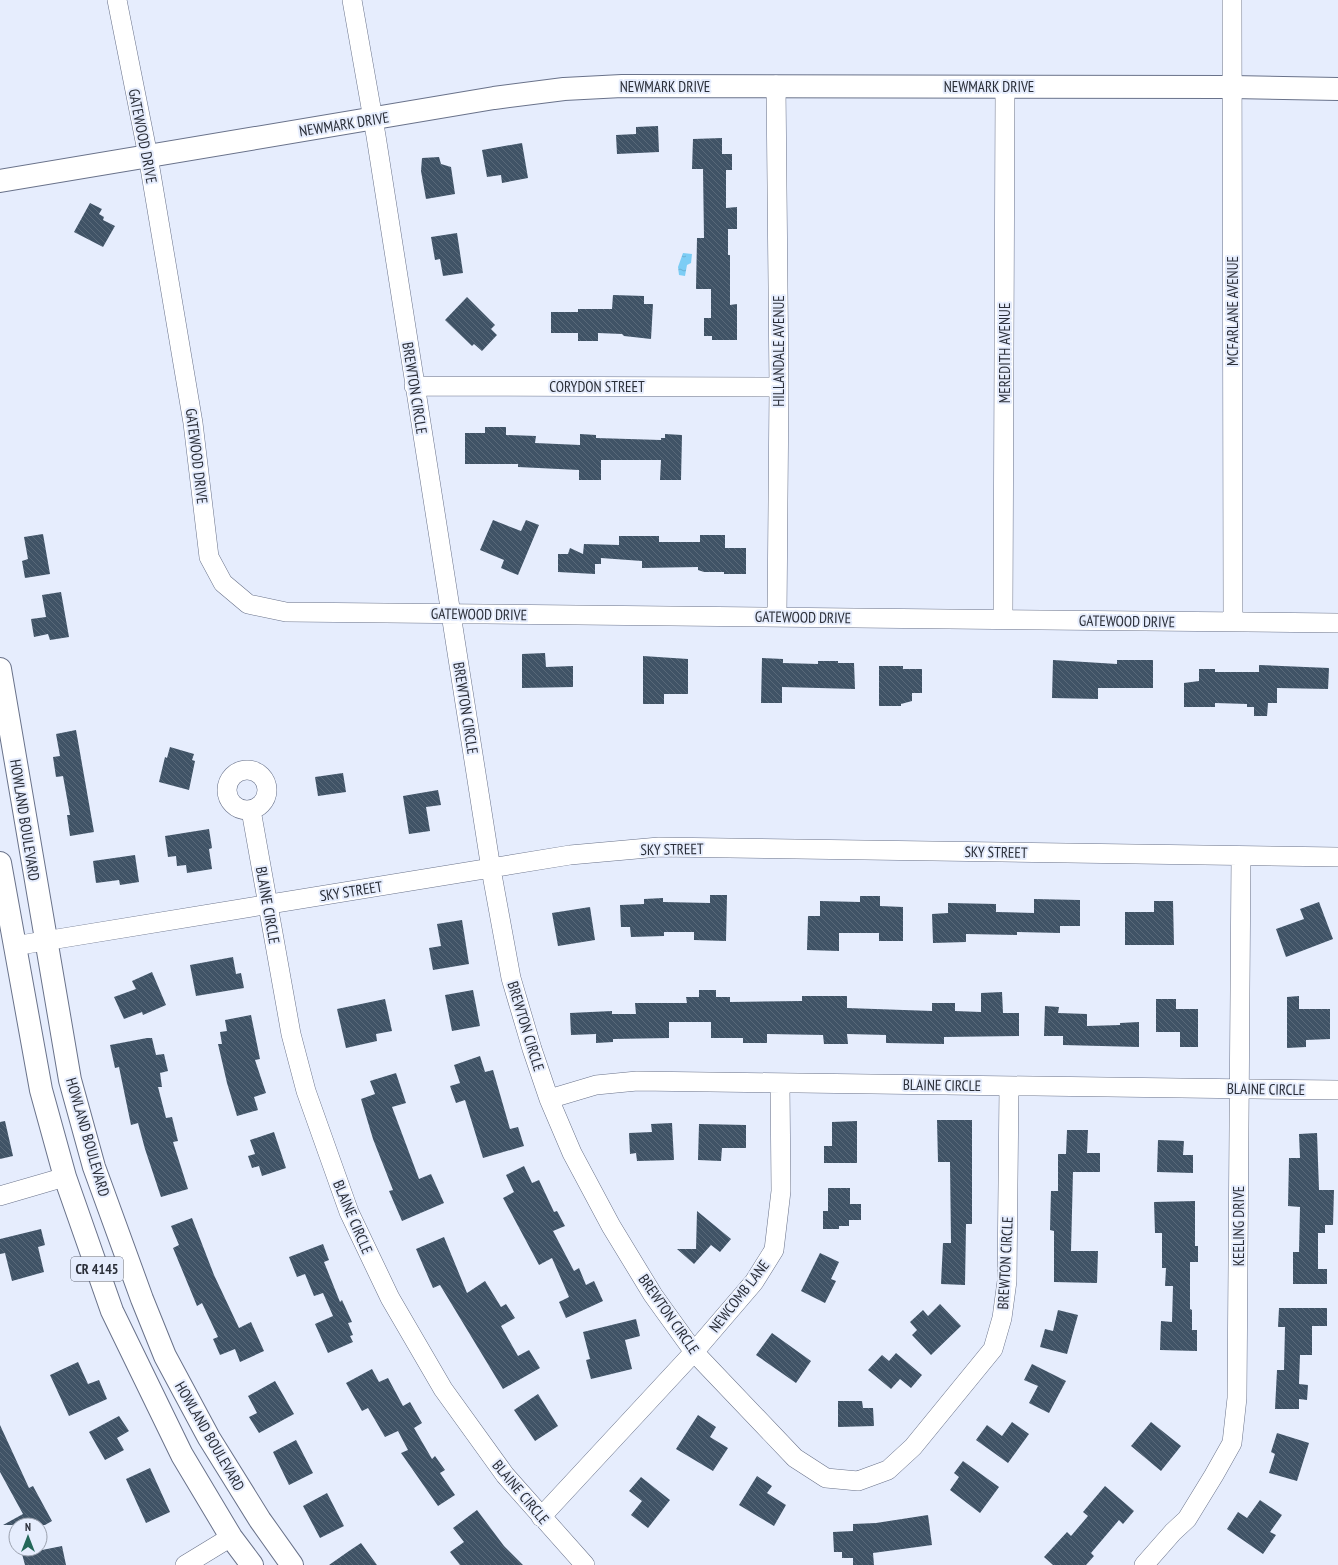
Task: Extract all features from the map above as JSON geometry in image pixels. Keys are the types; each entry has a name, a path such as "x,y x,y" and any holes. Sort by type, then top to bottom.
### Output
{"main road":[{"name":"NEWMARK DRIVE","path":"0,181 494,98 564,89 622,86 776,85 1232,87 1338,89"},
{"name":"HOWLAND BOULEVARD","path":"0,669 45,941 70,1080 94,1167 142,1299 165,1356 209,1438 260,1520 292,1565"},
{"name":"HOWLAND BOULEVARD","path":"0,863 41,1090 65,1177 112,1311 182,1455 231,1537 252,1565"}],"street":[{"name":"GATEWOOD DRIVE","path":"117,0 148,156 193,423 209,557 223,583 248,604 286,612 1338,623"},
{"name":"BREWTON CIRCLE","path":"352,0 373,119 491,869 511,978 532,1049 549,1099 572,1153 612,1226 653,1295 694,1352 795,1458 826,1478 858,1481 888,1470 913,1447 993,1349 1002,1318 1007,1281 1009,1086"},
{"name":"MCFARLANE AVENUE","path":"1232,0 1233,622"},
{"name":"HILLANDALE AVENUE","path":"776,85 779,386 776,617"},
{"name":"MEREDITH AVENUE","path":"1003,619 1005,87"},
{"name":"CORYDON STREET","path":"414,386 779,386"},
{"name":"BLAINE CIRCLE","path":"251,810 291,1034 306,1091 349,1212 390,1298 443,1389 505,1475 585,1565"},
{"name":"SKY STREET","path":"14,946 570,856 659,847 1338,857"},
{"name":"KEELING DRIVE","path":"1144,1565 1173,1532 1187,1519 1232,1443 1237,1398 1238,1088 1241,856"},
{"name":"BLAINE CIRCLE","path":"549,1099 596,1085 637,1081 1338,1090"},
{"name":"NEWCOMB LANE","path":"541,1517 694,1352 754,1282 774,1250 781,1191 780,1083"},
{"path":"0,1196 65,1177"},
{"path":"185,1565 231,1537"}],"water":[{"path":"683,253 692,254 691,263 687,265 685,276 679,275 678,267"}],"building":[{"path":"658,126 659,152 617,154 616,135 636,134 636,127"},
{"path":"722,138 722,154 732,154 732,170 726,170 726,208 737,207 737,229 728,229 728,255 730,255 730,305 737,304 737,340 712,340 712,336 704,336 704,318 711,318 711,289 696,289 697,238 704,238 703,169 692,169 693,139"},
{"path":"522,143 528,178 502,183 501,175 487,177 482,150"},
{"path":"439,157 441,164 451,167 455,194 426,199 421,171 422,158"},
{"path":"90,203 102,209 99,214 104,217 103,220 115,226 103,247 74,232"},
{"path":"457,233 463,273 443,276 440,259 435,260 431,237"},
{"path":"613,295 644,296 644,304 653,304 651,339 624,336 622,334 598,333 598,341 578,341 578,333 551,333 551,312 578,312 578,309 612,309"},
{"path":"467,297 495,325 491,329 497,335 482,351 474,344 472,346 445,320"},
{"path":"485,427 506,427 506,435 536,436 535,443 580,445 580,434 596,435 596,438 661,440 661,438 665,438 665,434 682,435 681,480 660,480 661,460 601,460 601,480 579,480 579,470 518,467 518,464 465,464 465,433 485,433"},
{"path":"493,520 521,531 526,520 539,525 518,575 501,568 504,560 480,550"},
{"path":"43,534 50,574 25,578 22,561 28,559 24,537"},
{"path":"700,535 725,535 725,548 746,548 746,574 704,572 698,570 698,567 642,568 642,561 601,558 601,564 595,564 595,574 558,572 558,554 568,554 570,548 583,554 584,544 619,545 619,536 659,536 659,542 700,542"},
{"path":"61,592 69,637 50,640 48,634 34,637 31,619 46,617 42,595"},
{"path":"545,653 546,667 573,666 573,687 522,688 522,654"},
{"path":"643,656 688,659 688,694 664,694 664,704 643,704"},
{"path":"762,658 783,659 783,663 818,664 818,661 838,661 838,663 854,663 855,689 782,687 782,703 761,703"},
{"path":"1053,660 1117,664 1117,660 1153,660 1153,688 1098,688 1098,699 1052,698"},
{"path":"1259,665 1329,668 1328,689 1277,688 1277,703 1268,703 1267,716 1254,716 1254,707 1247,707 1247,704 1215,703 1215,707 1184,707 1184,683 1199,681 1199,669 1215,669 1215,672 1259,672"},
{"path":"879,666 903,666 903,669 922,669 922,693 912,693 912,701 901,704 901,706 879,706"},
{"path":"76,730 94,832 70,836 67,815 70,815 63,776 56,777 53,757 60,756 56,734"},
{"path":"170,747 194,754 192,760 195,761 189,790 159,782 165,757 167,758"},
{"path":"343,773 346,792 318,796 315,777"},
{"path":"438,790 441,805 426,807 430,831 409,834 403,796"},
{"path":"209,829 212,848 209,849 212,869 187,873 186,865 177,866 176,856 168,857 165,836"},
{"path":"135,855 139,882 120,885 119,880 96,883 93,861"},
{"path":"710,895 727,895 726,941 694,940 694,932 664,932 664,936 631,937 630,927 621,927 620,905 644,904 644,899 663,898 663,902 710,903"},
{"path":"860,896 880,896 880,906 903,907 903,941 879,941 879,933 839,933 839,951 807,950 808,916 820,916 820,901 860,902"},
{"path":"1034,899 1080,900 1080,926 1060,926 1060,933 1017,932 1017,935 966,934 966,942 933,943 932,914 948,913 948,903 996,904 996,912 1034,913"},
{"path":"1154,901 1173,901 1174,945 1125,945 1125,912 1154,912"},
{"path":"1319,902 1333,939 1286,957 1276,929 1304,919 1300,909"},
{"path":"590,907 595,940 558,946 552,913"},
{"path":"462,920 469,964 433,970 429,948 441,946 437,924"},
{"path":"233,957 236,974 241,973 244,988 196,996 190,965"},
{"path":"152,972 166,1005 143,1015 142,1012 124,1019 114,997 136,989 132,981"},
{"path":"473,990 480,1026 452,1031 445,995"},
{"path":"699,990 716,990 716,997 730,997 730,1002 802,1001 802,996 847,996 847,1008 932,1011 932,1003 955,1003 955,1011 981,1012 981,993 1002,992 1003,1013 1019,1013 1019,1036 944,1037 944,1044 886,1043 886,1035 847,1034 848,1044 824,1044 823,1035 767,1034 767,1043 743,1043 743,1038 711,1038 711,1022 669,1022 669,1038 613,1039 613,1042 596,1043 596,1034 571,1035 570,1013 612,1011 612,1014 636,1014 635,1003 687,1003 686,997 699,997"},
{"path":"1299,996 1299,1009 1330,1009 1330,1039 1306,1040 1306,1047 1287,1048 1287,997"},
{"path":"385,999 392,1031 376,1034 377,1041 346,1048 337,1009"},
{"path":"1156,999 1176,999 1176,1009 1198,1009 1198,1047 1180,1047 1180,1032 1156,1032"},
{"path":"1045,1006 1059,1007 1058,1013 1087,1014 1087,1026 1120,1025 1120,1023 1139,1022 1139,1047 1063,1045 1063,1036 1044,1036"},
{"path":"251,1015 260,1059 255,1060 266,1093 254,1097 258,1110 237,1116 227,1083 218,1044 222,1044 220,1032 227,1031 225,1020"},
{"path":"152,1038 156,1055 164,1054 168,1071 160,1073 162,1087 158,1087 166,1118 172,1117 178,1141 173,1142 188,1189 161,1197 138,1123 131,1125 119,1067 115,1068 110,1045"},
{"path":"480,1056 485,1072 493,1070 510,1129 518,1127 524,1146 483,1158 465,1100 456,1103 450,1086 460,1083 454,1065"},
{"path":"396,1073 406,1103 392,1107 419,1179 431,1174 444,1203 402,1221 389,1191 393,1190 373,1139 361,1099 375,1094 370,1081"},
{"path":"937,1120 972,1120 972,1224 966,1224 965,1285 941,1284 943,1243 951,1243 950,1162 938,1162"},
{"path":"5,1121 13,1156 0,1159 0,1122"},
{"path":"857,1121 857,1163 824,1163 824,1146 832,1146 832,1122"},
{"path":"672,1123 674,1160 637,1161 636,1153 630,1154 629,1133 652,1132 651,1124"},
{"path":"699,1124 746,1125 746,1148 722,1148 721,1161 698,1160"},
{"path":"1067,1130 1088,1130 1087,1153 1100,1153 1100,1172 1073,1172 1071,1251 1098,1251 1097,1283 1054,1282 1054,1231 1050,1230 1051,1191 1058,1191 1058,1154 1066,1154"},
{"path":"274,1132 286,1168 262,1176 259,1166 252,1168 248,1156 255,1154 250,1140"},
{"path":"1317,1133 1319,1190 1334,1190 1333,1225 1325,1225 1325,1233 1318,1233 1318,1269 1327,1269 1327,1284 1293,1284 1293,1252 1299,1252 1300,1207 1288,1206 1289,1158 1300,1158 1299,1134"},
{"path":"1158,1140 1184,1141 1183,1155 1193,1155 1193,1173 1157,1172"},
{"path":"524,1166 532,1183 539,1180 554,1212 557,1211 565,1226 553,1231 574,1271 579,1268 586,1285 594,1281 603,1301 566,1318 559,1302 569,1297 552,1258 539,1265 503,1198 514,1192 506,1175"},
{"path":"828,1188 850,1188 850,1204 861,1204 861,1220 849,1220 849,1226 839,1226 839,1229 823,1229 823,1211 828,1211"},
{"path":"1195,1201 1195,1246 1198,1246 1198,1262 1190,1262 1190,1309 1192,1310 1192,1330 1197,1330 1197,1351 1160,1350 1161,1321 1172,1322 1173,1286 1165,1286 1166,1268 1162,1268 1162,1233 1155,1233 1154,1202"},
{"path":"697,1211 731,1239 720,1252 711,1245 694,1264 677,1249 696,1249"},
{"path":"192,1218 214,1275 239,1328 251,1322 264,1351 240,1362 235,1349 220,1355 213,1339 218,1337 202,1303 197,1306 173,1248 179,1245 171,1226"},
{"path":"41,1229 45,1245 38,1247 44,1272 12,1281 5,1253 0,1254 0,1239"},
{"path":"444,1237 467,1293 485,1281 501,1307 506,1304 515,1318 501,1326 518,1356 529,1350 540,1368 503,1389 440,1285 433,1288 416,1249"},
{"path":"323,1244 329,1260 324,1262 340,1302 342,1300 352,1322 348,1323 353,1335 350,1336 353,1342 328,1353 315,1324 333,1316 323,1293 314,1296 305,1274 297,1277 289,1257"},
{"path":"820,1253 839,1262 831,1279 836,1281 825,1303 801,1291"},
{"path":"940,1304 961,1326 931,1355 912,1335 917,1330 910,1322 923,1310 928,1316"},
{"path":"1279,1308 1327,1308 1327,1326 1312,1326 1312,1355 1300,1355 1299,1384 1308,1385 1307,1400 1299,1399 1299,1409 1275,1409 1277,1370 1284,1370 1285,1327 1278,1327"},
{"path":"1058,1310 1078,1315 1067,1354 1040,1347 1045,1329 1053,1331"},
{"path":"636,1319 640,1336 625,1340 632,1369 591,1379 586,1360 590,1359 583,1332"},
{"path":"772,1333 811,1361 796,1383 756,1355"},
{"path":"896,1353 922,1375 911,1388 900,1379 891,1389 868,1370 882,1355 889,1361"},
{"path":"78,1362 88,1384 99,1380 107,1399 69,1416 50,1375"},
{"path":"1032,1364 1066,1381 1049,1413 1029,1403 1038,1386 1024,1380"},
{"path":"372,1369 379,1382 388,1378 403,1406 410,1402 422,1423 414,1428 432,1459 435,1456 445,1470 440,1473 455,1495 438,1506 401,1453 408,1450 398,1431 385,1437 368,1408 362,1411 346,1383"},
{"path":"275,1381 294,1414 259,1433 249,1417 257,1413 248,1396"},
{"path":"538,1394 558,1426 535,1441 514,1410"},
{"path":"838,1401 862,1401 863,1408 873,1408 874,1426 838,1427"},
{"path":"698,1415 716,1427 710,1437 728,1448 713,1471 676,1449"},
{"path":"119,1416 129,1431 117,1438 124,1450 105,1460 89,1432"},
{"path":"1012,1422 1029,1434 1008,1463 976,1440 987,1425 1002,1436"},
{"path":"1151,1422 1181,1446 1161,1471 1131,1446"},
{"path":"0,1425 29,1488 33,1486 52,1521 48,1523 48,1517 18,1517 23,1514 0,1472"},
{"path":"1277,1433 1309,1443 1297,1481 1269,1473 1275,1454 1271,1452"},
{"path":"296,1440 313,1473 289,1485 273,1452"},
{"path":"963,1461 999,1487 980,1513 950,1490 959,1477 954,1473"},
{"path":"150,1468 170,1512 146,1523 126,1479"},
{"path":"757,1476 772,1486 767,1493 786,1505 774,1526 739,1505"},
{"path":"641,1477 670,1500 648,1528 631,1515 642,1501 629,1491"},
{"path":"1105,1486 1134,1511 1123,1524 1119,1520 1091,1553 1094,1556 1086,1565 1053,1565 1044,1557 1067,1532 1071,1536 1088,1516 1083,1512"},
{"path":"327,1493 344,1526 320,1538 303,1506"},
{"path":"1260,1500 1282,1515 1270,1532 1276,1535 1263,1554 1227,1529 1238,1512 1247,1518"},
{"path":"477,1510 504,1546 523,1565 460,1565 450,1552 464,1542 453,1528"},
{"path":"928,1515 932,1545 873,1553 874,1565 853,1565 853,1558 842,1558 842,1552 834,1552 833,1532 853,1531 853,1524 876,1523"},
{"path":"361,1543 377,1565 329,1565 349,1551"},
{"path":"62,1546 66,1565 25,1565 23,1557 48,1557 48,1549"}]}
